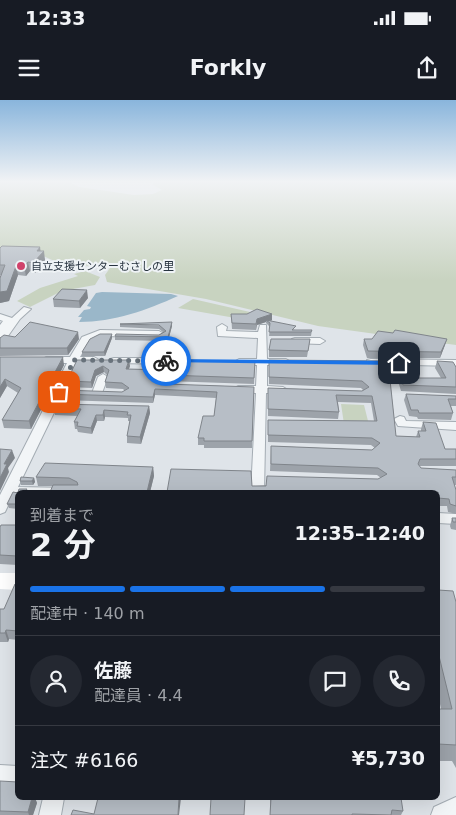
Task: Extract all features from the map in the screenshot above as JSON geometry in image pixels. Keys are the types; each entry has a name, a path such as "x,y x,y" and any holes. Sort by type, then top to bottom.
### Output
{"main road":[{"path":"0,581 15,582"}],"street":[{"path":"0,341 17,317 27,309"},
{"path":"0,317 9,320 0,331"},
{"path":"222,327 221,334 320,341"},
{"path":"76,332 89,336"},
{"path":"0,509 8,491 57,405 85,337 100,333 159,334"},
{"path":"259,490 263,477 265,421 261,389 262,362 268,337"},
{"path":"36,360 193,361"},
{"path":"232,362 298,362"},
{"path":"365,362 455,364"},
{"path":"96,393 103,377"},
{"path":"223,388 297,390"},
{"path":"400,419 402,424 456,426"},
{"path":"8,491 15,491"},
{"path":"440,518 456,519"},
{"path":"0,775 15,776"},
{"path":"50,815 54,800"},
{"path":"442,815 456,808"}],"green space":[{"path":"0,214 456,214 456,345 318,326 206,299 107,282 105,275 110,268 59,263 41,255 0,253"},
{"path":"85,271 100,277 95,285 62,291 30,307 17,301 40,288 78,276 74,274"},
{"path":"193,299 250,312 241,319 178,308"},
{"path":"341,404 364,405 369,425 344,424"}],"water":[{"path":"96,293 171,294 178,296 130,314 105,320 79,322 82,317 78,317 84,310 90,309 91,307 87,306"}],"building":[{"path":"2,246 40,247 37,251 44,251 33,263 28,262 24,266 16,266 7,291 0,292 0,278 5,265 0,265 0,248"},
{"path":"62,289 87,290 79,301 53,299"},
{"path":"257,309 272,314 257,319 256,324 232,323 231,314 247,314"},
{"path":"266,320 296,326 292,330 312,330 311,332 269,332 270,323"},
{"path":"30,322 78,332 67,348 0,348 0,338 4,335 15,337"},
{"path":"172,322 168,337 115,336 116,334 159,335 166,331 159,325 120,324"},
{"path":"395,330 447,339 441,352 368,351 364,339 372,339 378,331 393,333"},
{"path":"100,334 112,334 104,352 82,352 90,339"},
{"path":"271,339 310,339 308,351 269,350"},
{"path":"0,357 63,357 29,421 2,420 21,388 5,379 0,387"},
{"path":"77,360 129,360 126,369 169,370 171,360 255,361 254,378 166,375 159,379 165,384 254,387 252,441 204,441 204,438 198,438 203,416 214,416 217,392 155,389 153,397 61,394 62,390 122,392 129,388 122,383 105,382 109,370 103,366 95,370 91,382 67,381"},
{"path":"269,360 388,361 396,436 420,437 418,431 426,431 423,422 436,423 445,449 456,449 456,459 420,459 418,464 421,468 456,470 456,477 452,477 456,490 456,506 450,504 449,499 440,498 440,490 167,490 171,469 251,471 252,486 266,486 267,476 378,479 387,474 378,468 271,464 271,446 372,450 380,443 372,438 268,435 268,420 377,421 372,396 336,395 339,412 268,409 268,388 362,391 369,387 362,381 269,377"},
{"path":"395,361 409,361 415,378 446,378 437,361 453,362 456,367 456,387 403,385"},
{"path":"406,394 456,396 456,399 448,399 453,413 419,413 418,410 411,410"},
{"path":"56,404 149,406 140,437 127,436 131,415 127,415 128,412 104,410 103,415 96,415 91,428 77,426 78,422 74,422 81,409 54,408"},
{"path":"0,449 12,450 4,464 7,464 0,478"},
{"path":"45,463 153,467 147,490 51,490 53,485 78,485 77,482 69,478 36,477"},
{"path":"21,477 34,478 32,481 20,481"},
{"path":"13,492 15,492 15,504 7,504"},
{"path":"1,525 15,525 15,556 0,555"},
{"path":"15,584 15,631 6,630 5,633 0,633 0,609 4,609"},
{"path":"440,590 453,591 456,602 456,745 440,744 440,709 452,709 440,660"},
{"path":"0,781 15,782 15,800 31,800 28,812 0,811"},
{"path":"98,800 179,800 178,815 71,815 73,810 94,814"},
{"path":"211,800 245,800 244,815 210,815"},
{"path":"271,800 401,800 403,811 392,810 391,815 270,815"}],"way so far":[{"path":"59,392 74,360 166,361"}],"place":[{"name":"自立支援センターむさしの里","path":"21,266"}],"route":[{"path":"166,361 399,363"}]}
